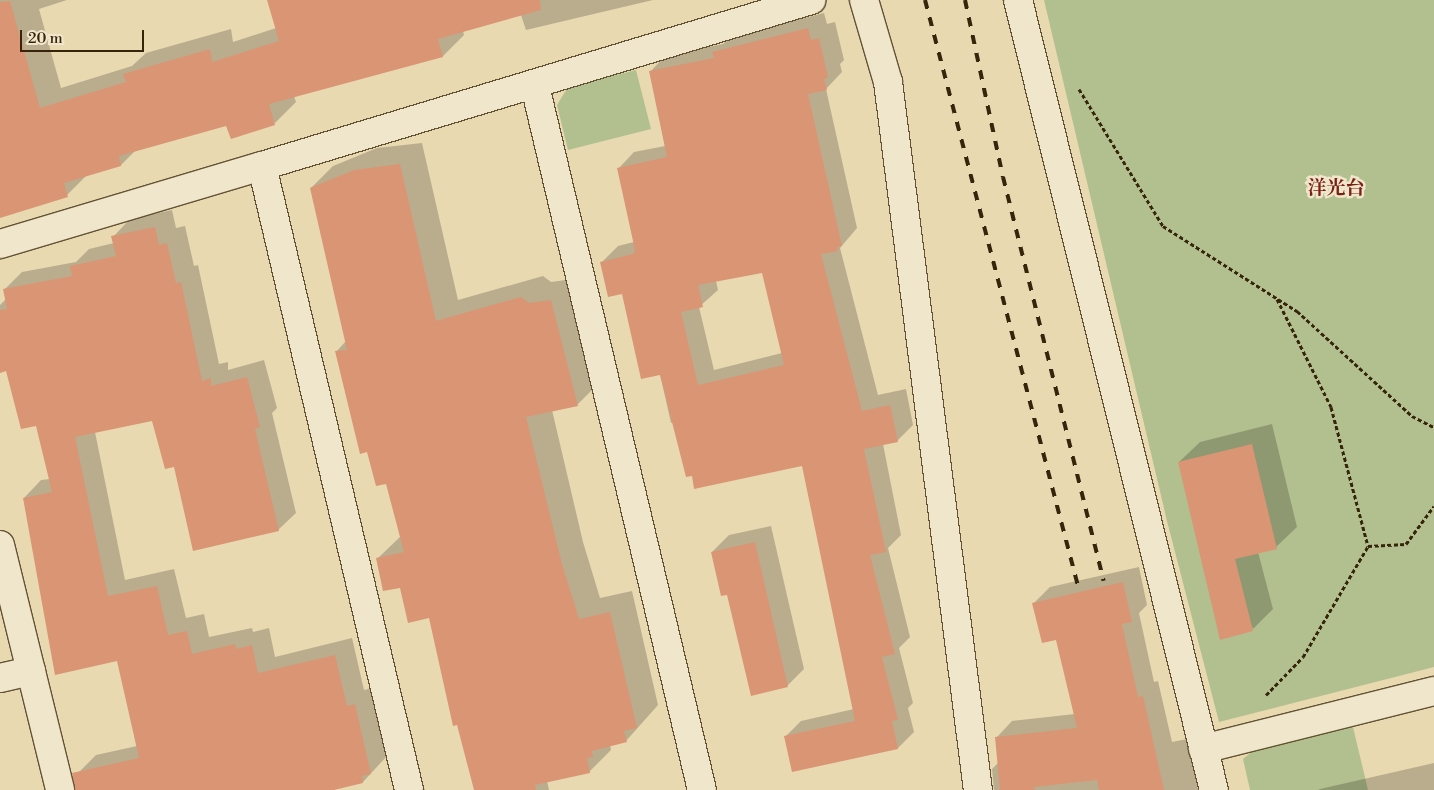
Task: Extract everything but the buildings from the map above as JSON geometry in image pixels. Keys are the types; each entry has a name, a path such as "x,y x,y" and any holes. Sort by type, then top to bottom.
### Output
{"street":[{"path":"0,244 535,86 811,0"},
{"path":"864,0 888,82 978,790"},
{"path":"1018,0 1214,790"},
{"path":"535,86 702,790"},
{"path":"262,166 409,790"},
{"path":"0,545 60,790"},
{"path":"0,678 31,671"},
{"path":"1203,749 1434,691"}],"path":[{"path":"1041,93 1079,89 1163,226 1297,311 1412,416 1434,427"},
{"path":"1260,701 1303,657 1368,546 1331,407 1277,298"},
{"path":"1368,546 1406,544 1434,506"}],"green space":[{"path":"1044,0 1434,0 1434,667 1219,722 1167,521"},
{"path":"636,70 651,129 568,150 557,105 568,87"},
{"path":"1353,727 1368,790 1250,790 1243,759 1254,750"}],"railway":[{"path":"925,0 1078,586"},
{"path":"965,0 1003,177 1104,581"}],"district":[{"name":"洋光台","path":"1336,189"}]}
